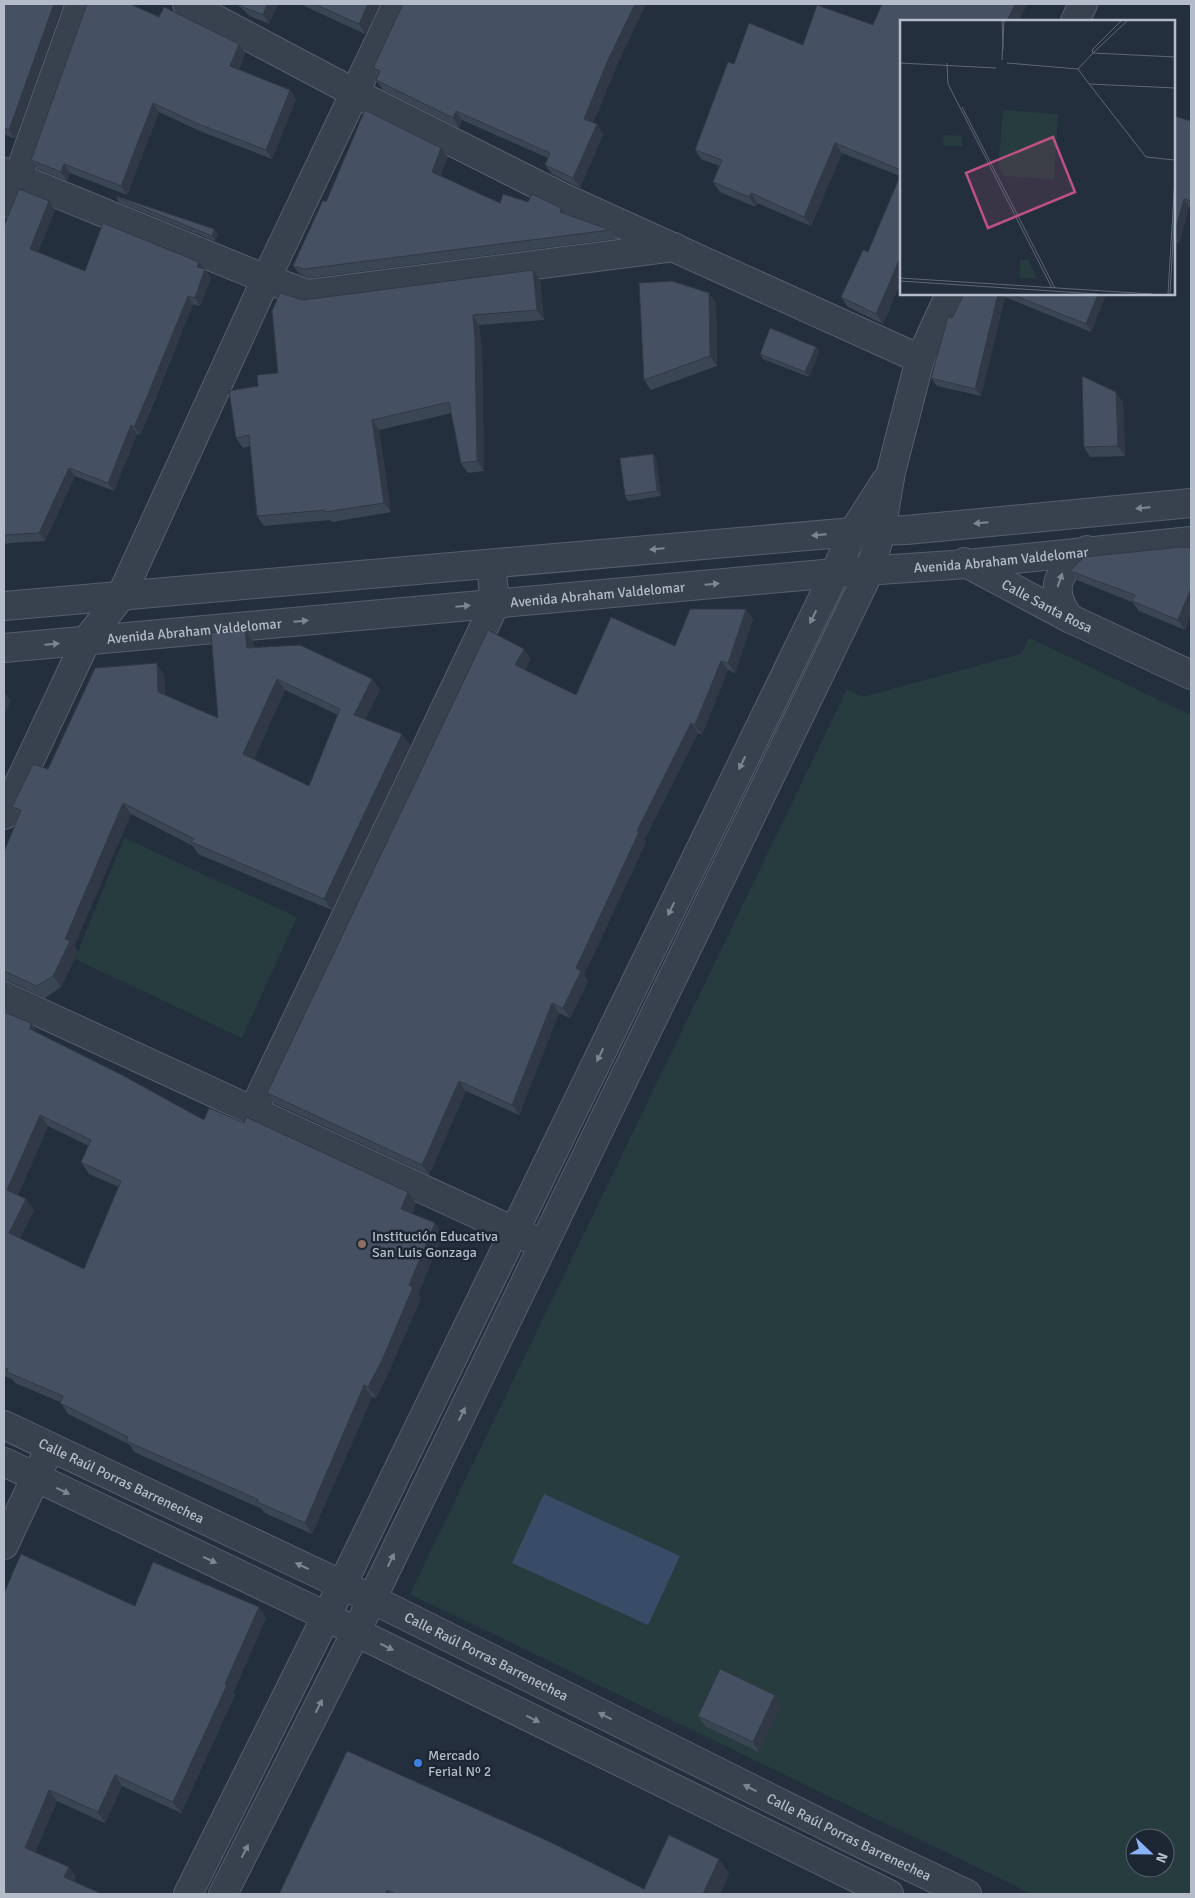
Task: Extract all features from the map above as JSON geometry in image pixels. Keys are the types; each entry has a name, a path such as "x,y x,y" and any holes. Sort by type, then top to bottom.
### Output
{"street":[{"path":"4,203 11,174 80,4"},
{"path":"187,4 354,92 564,198 920,359"},
{"path":"4,815 86,641 121,596 266,279 397,4"},
{"path":"1075,20 1083,4"},
{"path":"11,174 266,279 308,294 674,247"},
{"path":"223,1894 356,1632 870,570 894,531 891,472 920,359 950,295"},
{"path":"188,1894 342,1585 835,573 853,532 891,472"},
{"path":"4,606 853,532 894,531 1191,503"},
{"name":"Calle Santa Rosa","path":"894,531 967,564 1069,618 1191,675"},
{"name":"Avenida Abraham Valdelomar","path":"4,648 835,573 967,564 1087,550 1191,541"},
{"path":"1069,618 1058,599 1056,585 1063,571 1087,550"},
{"path":"253,1111 495,604 491,564"},
{"path":"4,996 543,1245"},
{"name":"Calle Raúl Porras Barrenechea","path":"4,1425 372,1599 864,1845 967,1894"},
{"path":"4,1545 50,1448"},
{"path":"4,1462 326,1616 846,1885 889,1894"},
{"path":"846,1885 864,1845"}],"green space":[{"path":"1029,638 1191,715 1191,1894 1032,1894 410,1594 847,689 863,697 1021,654"},
{"path":"124,838 297,917 242,1038 75,959"}],"water":[{"path":"544,1494 680,1556 648,1625 512,1563"}],"building":[{"path":"4,4 54,4 9,130 4,128"},
{"path":"87,4 130,4 159,17 164,7 239,44 230,66 290,90 266,150 196,123 153,103 121,186 64,164 61,172 31,160"},
{"path":"240,4 267,4 263,15"},
{"path":"314,4 368,4 359,24"},
{"path":"403,4 635,4 608,60 584,119 597,124 573,178 545,165 550,153 456,111 453,118 376,80 380,71 373,68"},
{"path":"882,4 1015,4 1007,20 900,20 900,170 835,143 804,217 751,193 749,197 713,182 722,160 695,150 728,62 734,64 749,23 803,45 817,5 873,25"},
{"path":"365,110 441,148 432,172 500,203 503,194 528,202 532,194 561,208 560,212 610,230 304,269 293,266 323,200 326,202"},
{"path":"1175,116 1191,121 1191,201 1184,199 1175,230"},
{"path":"900,176 900,258 876,314 841,297 863,250 868,252"},
{"path":"19,189 49,201 30,249 85,271 103,223 199,262 197,267 205,269 195,298 188,296 146,399 134,427 131,425 108,483 69,468 39,533 4,535 4,226"},
{"path":"116,197 214,229 212,236"},
{"path":"533,270 537,310 473,315 477,461 461,463 449,402 372,420 384,503 325,512 325,510 257,516 249,435 236,438 229,391 258,386 257,375 278,373 272,311 280,293 303,300"},
{"path":"672,281 709,293 710,356 644,380 639,283"},
{"path":"964,295 998,295 975,389 931,378 948,317 952,318"},
{"path":"1014,295 1098,295 1086,324"},
{"path":"770,328 816,347 805,372 760,354"},
{"path":"1082,376 1116,392 1118,446 1084,447"},
{"path":"653,454 657,491 625,496 620,458"},
{"path":"1181,547 1191,548 1191,588 1178,620 1132,601 1135,595 1070,571 1084,557"},
{"path":"690,609 746,609 728,663 721,661 695,725 691,723 637,831 639,832 576,968 581,971 563,1008 552,1003 512,1105 459,1081 422,1165 267,1093 488,630 524,649 515,665 576,695 611,617 675,646"},
{"path":"245,630 247,648 300,645 372,679 354,715 402,734 324,899 191,842 194,839 123,803 65,939 70,941 53,976 37,986 4,971 4,852 21,810 12,807 33,764 48,769 95,668 157,663 158,692 218,718 211,633","holes":["277,679 340,709 309,786 243,754"]},
{"path":"4,1012 31,1023 30,1029 120,1074 204,1120 209,1108 244,1123 246,1117 408,1192 401,1209 435,1223 409,1285 413,1287 383,1358 368,1387 364,1385 305,1523 257,1502 259,1500 126,1441 128,1437 60,1403 63,1396 7,1372 8,1369 4,1368","holes":["40,1115 91,1140 81,1162 121,1181 84,1269 9,1233 26,1199 7,1190"]},
{"path":"21,1554 135,1606 153,1562 259,1607 225,1684 227,1685 173,1802 115,1775 98,1812 49,1790 25,1848 69,1867 64,1877 102,1894 4,1894 4,1593"},
{"path":"720,1669 775,1695 753,1742 698,1716"},
{"path":"347,1751 548,1841 644,1889 669,1835 719,1859 703,1894 396,1894 387,1890 385,1894 279,1894"}],"place":[{"name":"Institución Educativa San Luis Gonzaga","path":"362,1244"},
{"name":"Mercado Ferial Nº 2","path":"418,1763"}]}
